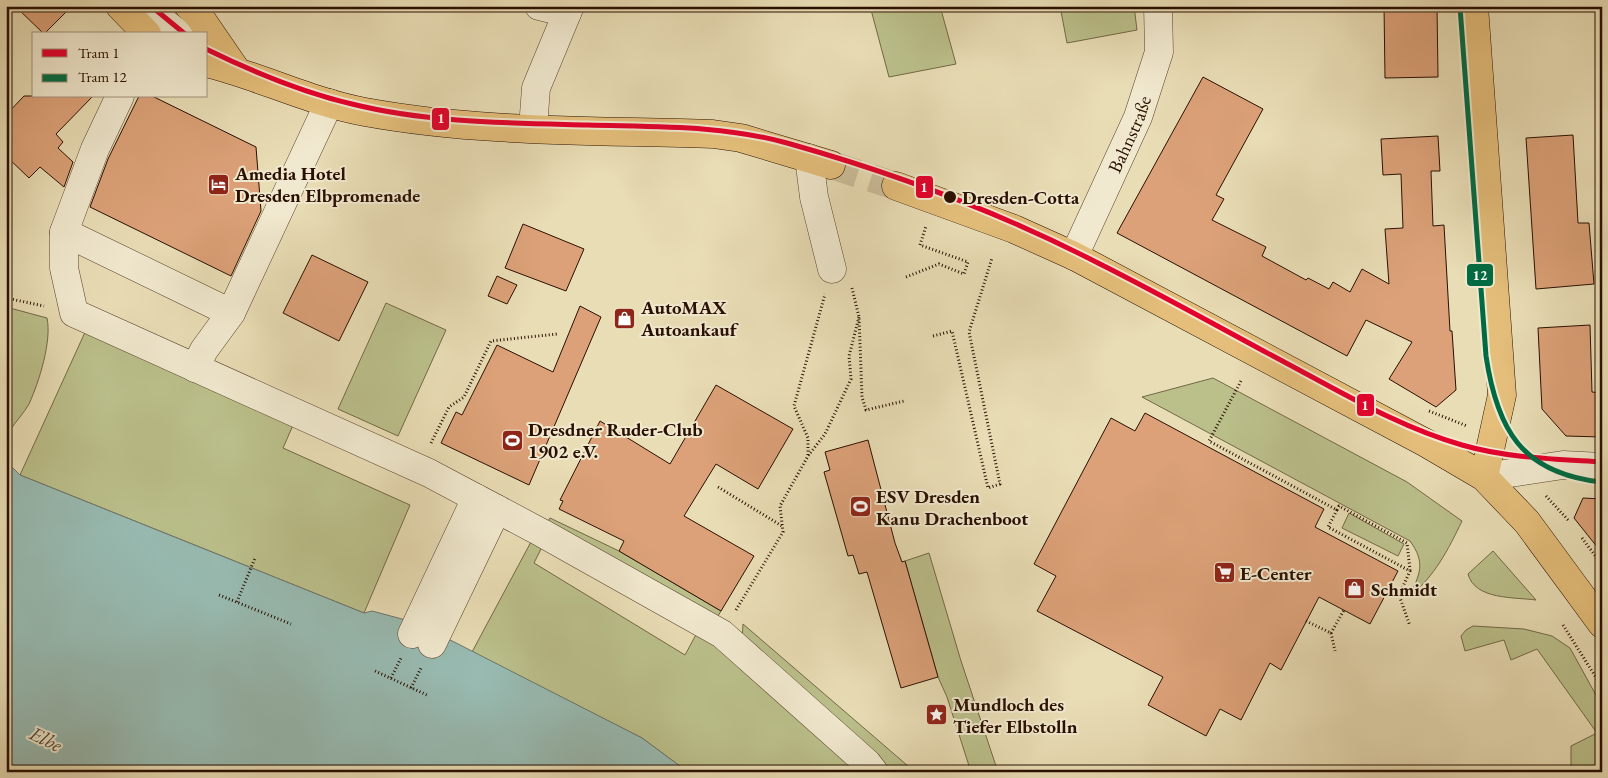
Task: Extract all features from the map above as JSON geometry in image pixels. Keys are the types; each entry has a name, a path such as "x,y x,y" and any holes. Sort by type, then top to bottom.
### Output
{"main road":[{"path":"120,6 145,32"},
{"path":"1474,6 1502,395 1484,477"},
{"path":"199,10 236,70"},
{"path":"208,64 236,70 262,81 329,103 418,121 533,128 713,134 741,138 820,162"},
{"path":"896,186 1014,228 1074,256 1426,443 1484,477 1527,522 1602,624"}],"street":[{"path":"143,6 176,32"},
{"path":"533,128 536,88 569,10 539,6"},
{"name":"Bahnstraße","path":"1074,256 1138,117 1158,52 1158,6"},
{"path":"208,52 236,70"},
{"path":"119,98 95,149 64,232 64,268 74,313 418,468 722,634 867,763 874,772"},
{"path":"195,368 204,350 231,312 329,103"},
{"path":"820,162 814,197 841,274"},
{"path":"64,232 231,312"},
{"path":"1484,477 1563,465 1602,467"},
{"path":"416,644 487,504"}],"path":[{"path":"906,277 939,264 964,274 968,262 920,245"},
{"path":"932,336 952,331 988,488 1000,484 968,332 992,258"},
{"path":"841,274 859,317 862,397 866,410 904,401"},
{"path":"808,456 808,438 794,406 841,274"},
{"path":"6,298 74,313"},
{"path":"722,634 783,532 780,506 808,456 826,434 851,378 849,356 859,317"},
{"path":"418,468 450,407 464,397 491,341 557,334"},
{"path":"1241,381 1209,441 1337,510"},
{"path":"718,488 782,527"},
{"path":"1410,571 1328,527 1339,506 1407,543 1410,571 1398,595 1410,626"},
{"path":"1582,538 1602,565"},
{"path":"238,602 255,558"},
{"path":"219,595 292,624"},
{"path":"1335,651 1331,633 1344,610"},
{"path":"1306,621 1331,633"},
{"path":"1563,625 1602,687"},
{"path":"391,678 416,644"},
{"path":"375,671 429,696"}],"green space":[{"path":"870,6 940,6 956,64 889,77"},
{"path":"1060,6 1134,6 1137,30 1067,43"},
{"path":"386,303 446,330 398,436 338,409"},
{"path":"6,307 47,318 48,327 44,361 37,385 25,411 11,429 6,428"},
{"path":"86,330 294,423 283,448 410,505 364,613 20,475"},
{"path":"1213,378 1407,482 1462,521 1440,562 1418,589 1409,597 1420,569 1418,556 1410,541 1142,397"},
{"path":"1349,513 1404,544 1398,556 1342,528"},
{"path":"550,518 619,551 721,611 718,616 543,528"},
{"path":"532,540 543,545 534,563 685,655 699,629 742,640 743,624 915,772 688,772 642,738 472,652"},
{"path":"1493,551 1536,600 1496,596 1478,589 1468,574"},
{"path":"929,553 961,661 998,772 971,772 947,697 938,677 905,561"},
{"path":"1473,626 1524,629 1552,636 1570,648 1602,706 1602,772 1566,772 1571,770 1571,746 1597,733 1537,649 1511,660 1504,640 1465,651 1461,636"}],"water":[{"name":"Elbe","path":"6,461 20,475 364,613 372,611 417,623 642,738 688,772 6,772"}],"building":[{"path":"15,6 72,6 46,32 42,32"},
{"path":"1384,6 1437,6 1438,77 1385,78"},
{"path":"1203,77 1263,109 1216,195 1224,199 1212,220 1266,247 1262,256 1306,280 1308,278 1329,289 1333,282 1350,292 1362,269 1389,284 1385,229 1403,228 1401,174 1383,175 1381,139 1438,136 1440,171 1431,171 1433,226 1444,225 1450,331 1452,331 1456,390 1436,407 1389,379 1412,342 1366,320 1347,356 1117,233"},
{"path":"24,96 32,96 32,98 91,98 56,134 63,142 58,148 73,162 64,187 40,167 29,178 6,156 6,115"},
{"name":"Amedia Hotel Dresden Elbpromenade","path":"138,98 156,98 256,147 261,211 231,276 90,207 108,159"},
{"path":"1573,135 1578,223 1589,223 1594,284 1536,289 1526,138"},
{"path":"523,224 584,249 566,291 505,268"},
{"path":"312,255 368,282 339,341 283,313"},
{"path":"497,276 517,285 507,304 488,296"},
{"path":"580,306 601,317 529,485 441,443 456,412 462,415 497,345 553,372"},
{"path":"1590,325 1592,392 1602,393 1602,437 1566,436 1542,409 1538,328"},
{"path":"716,385 793,429 758,489 716,464 684,516 754,556 721,611 619,551 624,541 559,509 563,501 560,500 600,421 670,464"},
{"name":"E-Center","path":"1145,413 1324,509 1315,527 1398,571 1370,624 1319,597 1281,670 1270,663 1241,720 1220,709 1206,736 1148,705 1163,677 1037,611 1056,576 1034,564 1111,418 1135,431"},
{"path":"868,440 895,543 902,562 905,561 938,677 901,688 867,572 859,574 853,555 848,556 824,472 830,470 825,452"},
{"path":"1583,498 1602,499 1602,553 1574,518"}],"tunnel":[{"path":"831,165 896,186"}],"tram line":[{"name":"1","path":"151,6 183,32"},
{"name":"12","path":"1460,7 1486,356 1497,405 1506,426 1518,443 1532,457 1551,469 1574,477 1601,482"},
{"name":"1","path":"208,50 241,66 333,99 410,115 528,124 688,128 738,133 787,143 867,167 946,195 1061,244 1360,402 1420,431 1462,445 1496,453 1602,462"}],"place":[{"name":"Amedia Hotel Dresden Elbpromenade","path":"219,184"},
{"name":"Dresden-Cotta","path":"950,197"},
{"name":"AutoMAX Autoankauf","path":"625,318"},
{"name":"Dresdner Ruder-Club 1902 e.V.","path":"512,440"},
{"name":"ESV Dresden Kanu Drachenboot","path":"860,507"},
{"name":"E-Center","path":"1224,573"},
{"name":"Schmidt","path":"1355,589"},
{"name":"Mundloch des Tiefer Elbstolln","path":"937,715"}]}
